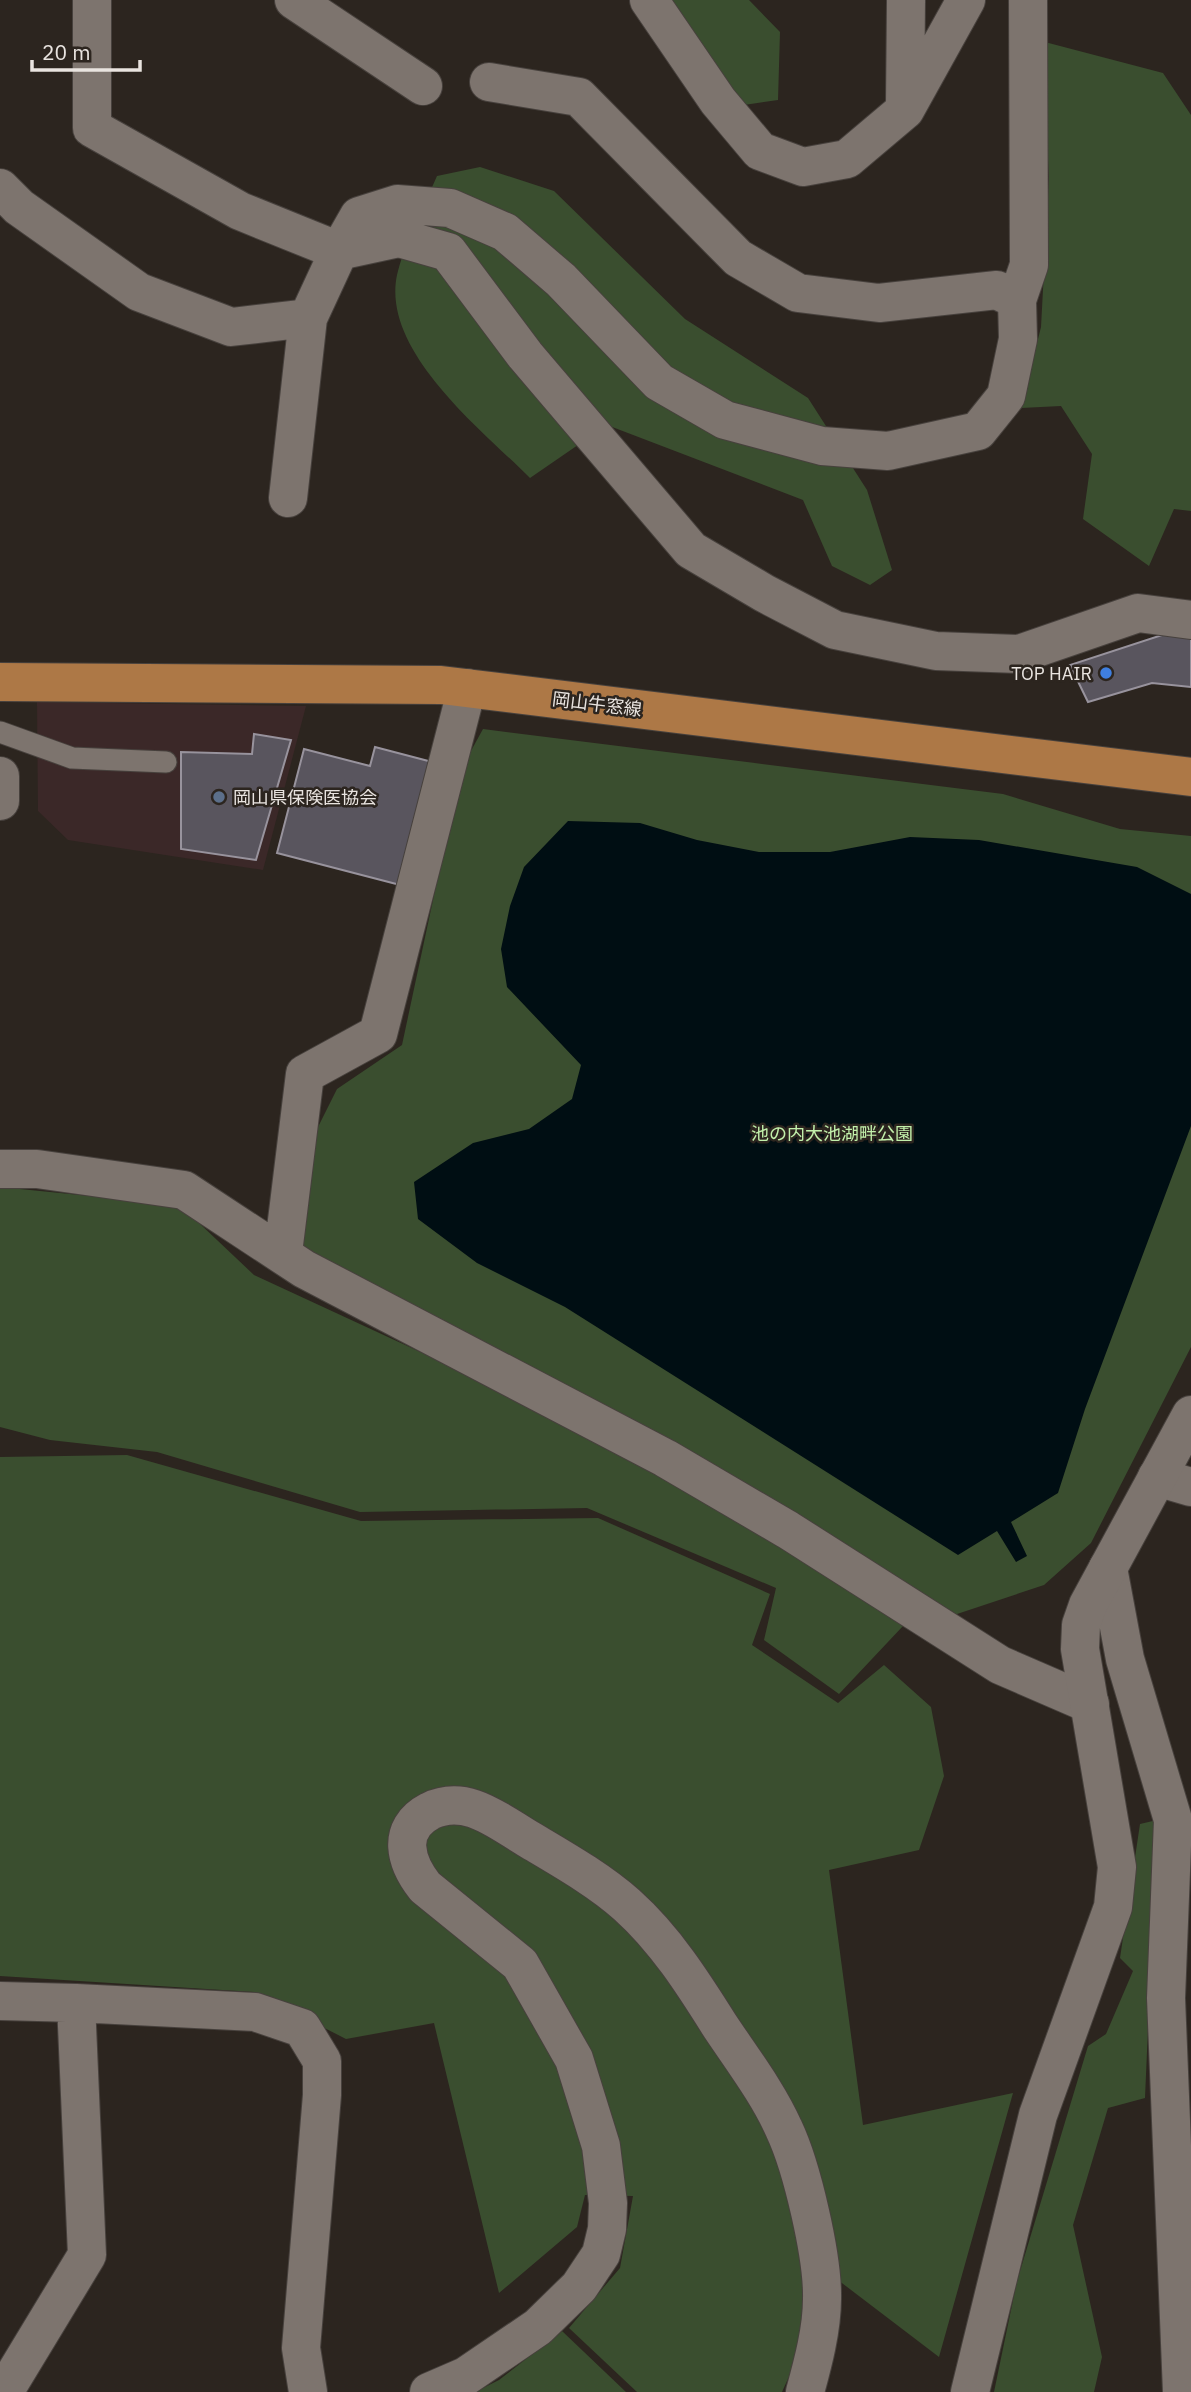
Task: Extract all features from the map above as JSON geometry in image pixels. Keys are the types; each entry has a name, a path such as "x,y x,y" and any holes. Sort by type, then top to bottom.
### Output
{"main road":[{"name":"岡山牛窓線","path":"0,682 441,685 1191,777"}],"street":[{"path":"92,0 92,128 240,211 339,251 399,238 447,252 524,355 691,550 764,593 835,630 936,651 1019,654 1138,613 1191,620"},
{"path":"293,0 423,86"},
{"path":"649,0 718,101 761,150 803,167 848,159 905,110 966,0"},
{"path":"905,110 906,0"},
{"path":"288,498 308,318 339,251 359,216 397,204 450,208 505,232 561,280 659,382 725,420 822,446 888,451 978,431 1006,396 1018,339 1017,300 1030,265 1028,0"},
{"path":"489,82 579,97 738,258 799,293 879,303 997,290 1017,300"},
{"path":"0,188 19,207 139,292 230,327 308,318"},
{"path":"283,1253 304,1074 378,1034 467,688"},
{"path":"0,776 0,802"},
{"path":"0,1169 37,1169 184,1190 304,1269 665,1458 789,1530 1000,1665 1090,1704"},
{"path":"970,2392 1038,2115 1113,1907 1117,1867 1080,1649 1082,1625 1108,1568 1174,1482 1191,1415"},
{"path":"1108,1568 1125,1659 1182,1821 1166,1998 1182,2392"},
{"path":"429,2392 466,2376 538,2327 579,2287 601,2254 607,2228 608,2203 601,2146 574,2059 520,1964 425,1887 412,1871 406,1853 408,1838 423,1815 456,1803 475,1807 550,1852 626,1905 684,1969 785,2129 813,2224 822,2299 805,2392"},
{"path":"0,2001 255,2012 302,2028 322,2061 322,2095 300,2348 307,2392"},
{"path":"4,2392 87,2255 76,2004"}],"lane":[{"path":"0,732 72,758 166,762"}],"shaded area":[{"path":"37,702 306,706 263,870 68,840 38,811"},
{"name":"池の内大池湖畔公園","path":"568,821 640,823 697,840 759,852 830,852 910,837 979,840 1137,867 1191,894 1191,1126 1085,1409 1058,1493 1011,1522 1027,1556 1016,1562 997,1531 958,1555 565,1307 477,1263 418,1219 414,1182 473,1143 529,1129 572,1099 581,1065 507,987 501,949 510,906 524,867"}],"green space":[{"path":"672,0 749,0 780,32 778,100 744,105"},
{"path":"1041,41 1163,73 1191,115 1191,511 1174,509 1149,566 1083,519 1092,454 1061,406 1021,408 1041,327 1049,177"},
{"path":"480,167 554,191 685,319 808,398 867,490 892,570 870,585 832,566 803,500 607,425 530,478 487,437 440,387 419,360 404,332 396,304 400,263 437,176"},
{"name":"池の内大池湖畔公園","path":"483,729 1003,794 1120,829 1191,836 1191,1347 1091,1543 1044,1585 945,1618 305,1252 294,1216 307,1149 337,1089 402,1045 461,769"},
{"path":"0,1187 180,1205 254,1275 561,1417 766,1532 903,1626 839,1694 764,1640 776,1588 587,1508 360,1512 157,1452 50,1440 0,1427"},
{"path":"127,1455 361,1521 598,1518 770,1594 752,1645 838,1703 884,1665 931,1707 944,1776 919,1850 829,1870 863,2125 1013,2093 939,2357 834,2277 782,2392 637,2392 569,2328 620,2268 633,2196 585,2195 577,2227 499,2293 434,2023 346,2039 254,1992 0,1976 0,1457"},
{"path":"1157,1820 1145,2098 1108,2108 1073,2225 1102,2357 1094,2392 994,2392 1017,2281 1088,2046 1106,2034 1133,1971 1120,1958 1140,1824"},
{"path":"562,2331 626,2392 475,2392 499,2380"}],"building":[{"path":"1165,634 1191,638 1191,687 1152,683 1088,702 1070,665"},
{"path":"254,734 291,740 256,860 181,849 181,752 252,754"},
{"path":"375,747 436,763 404,886 277,853 304,749 370,766"}],"place":[{"name":"TOP HAIR","path":"1106,673"},
{"name":"岡山県保険医協会","path":"219,797"}]}
